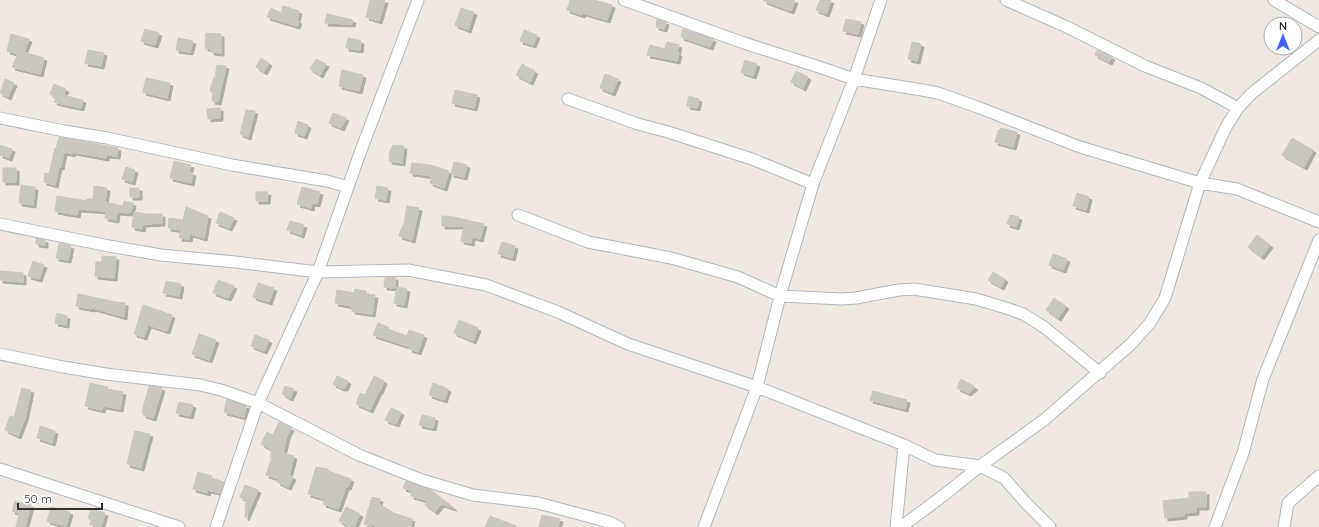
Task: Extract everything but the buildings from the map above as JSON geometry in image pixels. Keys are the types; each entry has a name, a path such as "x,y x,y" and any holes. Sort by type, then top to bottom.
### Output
{"street":[{"path":"216,527 258,402 318,272 418,0"},
{"path":"624,0 744,43 854,79 938,93 1080,147 1200,183 1238,188 1319,222"},
{"path":"704,527 757,386 780,296 813,184 854,79 881,0"},
{"path":"1006,0 1067,27 1145,66 1201,88 1238,108"},
{"path":"1274,0 1319,27"},
{"path":"902,527 980,466 1044,420 1132,344 1150,323 1165,298 1200,183 1226,127 1238,108 1251,94 1319,40"},
{"path":"568,99 638,124 752,159 813,184"},
{"path":"0,118 348,187"},
{"path":"518,216 588,242 671,258 738,278 780,296 842,299 914,289 976,299 1023,314 1044,327 1100,373"},
{"path":"0,224 161,255 318,272 408,270 486,285 558,312 628,344 757,386 904,445 935,460 980,466 1004,478 1050,527"},
{"path":"1215,527 1243,453 1262,379 1319,240"},
{"path":"0,354 63,367 106,374 200,385 221,390 258,402 359,454 422,480 473,495 538,503 609,522 619,527"},
{"path":"896,527 904,445"},
{"path":"0,469 180,527"},
{"path":"1284,527 1288,503 1319,476"}]}
